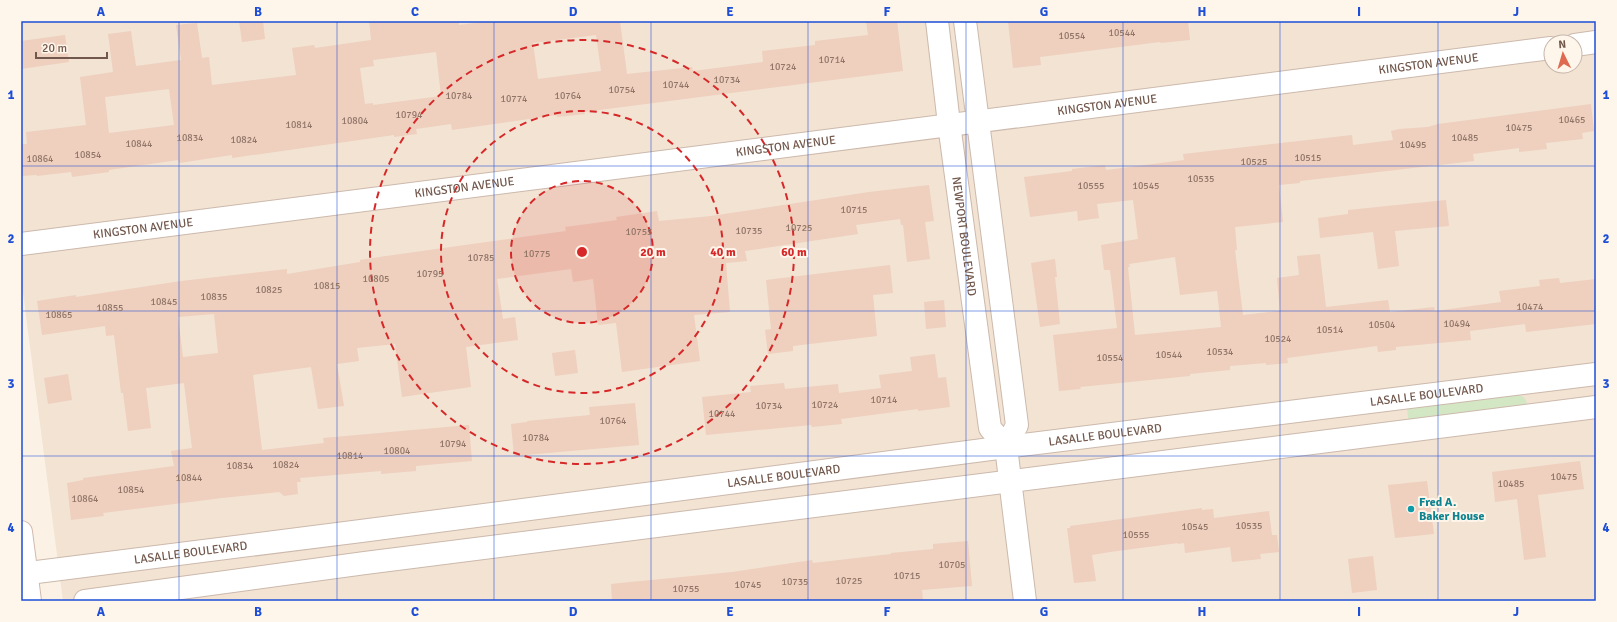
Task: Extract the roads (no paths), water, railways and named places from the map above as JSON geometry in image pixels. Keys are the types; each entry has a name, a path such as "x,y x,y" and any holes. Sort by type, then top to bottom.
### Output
{"street":[{"name":"NEWPORT BOULEVARD","path":"937,21 949,124 990,428 1006,447"},
{"path":"965,21 1017,425 1006,447 1025,601"},
{"path":"1583,44 1596,42"},
{"name":"KINGSTON AVENUE","path":"21,244 977,120 1543,49"},
{"name":"LASALLE BOULEVARD","path":"24,573 361,531 1006,447 1596,374"},
{"path":"1541,381 1545,413"},
{"path":"85,601 365,563 1596,407"},
{"path":"670,491 674,524"},
{"path":"361,531 365,563"},
{"path":"21,532 24,573 30,601"}],"place":[{"name":"Fred A. Baker House","path":"1411,509"}]}
